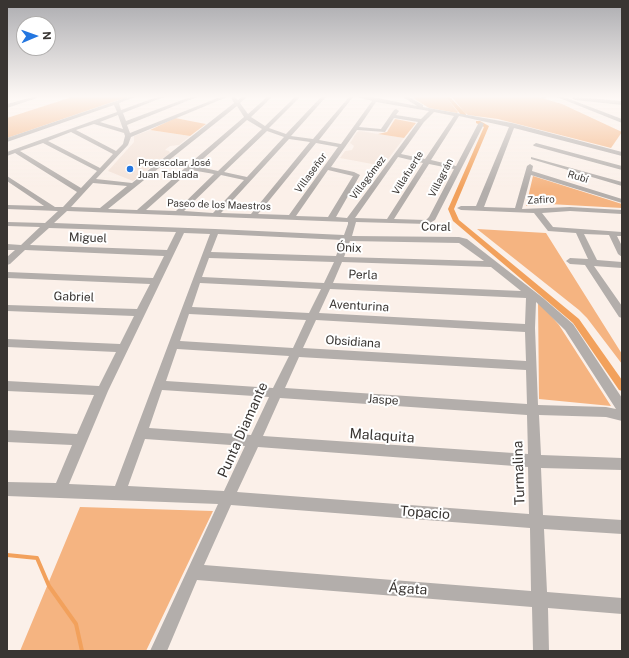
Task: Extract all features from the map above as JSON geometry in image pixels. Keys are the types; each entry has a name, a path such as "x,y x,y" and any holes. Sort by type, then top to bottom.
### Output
{"street":[{"path":"7,140 42,128"},
{"path":"7,154 79,128"},
{"path":"110,128 127,134 143,128"},
{"path":"7,262 65,209 117,154 127,142 127,134 124,128"},
{"path":"102,210 206,128"},
{"path":"139,212 235,128"},
{"path":"178,213 265,128 288,137 343,146"},
{"path":"216,214 296,128"},
{"path":"253,216 325,128"},
{"path":"356,128 383,131 385,128"},
{"name":"Villaseñor","path":"291,218 356,128"},
{"name":"Villagómez","path":"351,220 351,216 418,128"},
{"name":"Villafuerte","path":"389,221 449,128"},
{"name":"Villagrán","path":"430,221 479,128"},
{"path":"479,209 511,128"},
{"path":"521,128 622,154"},
{"path":"72,130 117,154"},
{"path":"518,211 540,133"},
{"path":"44,140 101,171"},
{"path":"536,145 622,168"},
{"path":"15,151 81,191"},
{"path":"397,155 458,168"},
{"path":"533,158 622,184"},
{"path":"162,162 249,179"},
{"path":"327,168 356,175 331,219"},
{"name":"Rubí","path":"529,172 622,200"},
{"path":"7,178 52,209"},
{"path":"91,181 134,185"},
{"name":"Paseo de los Maestros","path":"7,207 351,220 430,221"},
{"name":"Zafiro","path":"461,208 518,211 570,209 622,212"},
{"path":"536,210 551,229 622,234"},
{"name":"Punta Diamante","path":"158,651 193,572 229,498 276,393 339,260 348,238 352,224 351,220"},
{"name":"Coral","path":"7,224 215,231 348,238 464,241 526,291 540,300 569,327 622,408"},
{"path":"60,490 102,391 181,230"},
{"path":"119,492 174,346 215,231"},
{"path":"579,231 591,262 622,314"},
{"path":"612,234 622,254"},
{"name":"Miguel","path":"7,247 169,253"},
{"name":"Ónix","path":"206,255 492,264"},
{"path":"570,261 622,265"},
{"path":"7,275 155,281"},
{"name":"Perla","path":"197,280 326,286 526,291"},
{"name":"Turmalina","path":"526,291 531,299 530,328 532,410 541,651"},
{"name":"Gabriel","path":"7,308 140,313"},
{"name":"Aventurina","path":"186,310 530,328"},
{"path":"7,343 123,348"},
{"name":"Obsidiana","path":"174,346 296,351 532,366"},
{"name":"Jaspe","path":"159,385 532,410 606,412 622,416"},
{"path":"7,386 102,391"},
{"name":"Malaquita","path":"141,433 535,461 622,464"},
{"path":"7,436 80,440"},
{"name":"Topacio","path":"7,488 229,498 537,522 622,527"},
{"name":"Ágata","path":"193,572 622,606"}],"shaded area":[{"path":"7,128 37,128 7,138"},
{"path":"155,128 201,128 190,136 150,130"},
{"path":"390,128 412,128 404,138 378,134 387,132"},
{"path":"532,128 613,128 622,132 611,148"},
{"path":"150,130 190,136 179,145 170,146 165,150 169,151 170,153 133,181 108,171 134,142 134,136"},
{"path":"360,131 404,138 383,166 340,158 345,151 352,150 354,146 350,143 357,132"},
{"path":"533,176 622,204 622,208 549,204 526,206"},
{"path":"477,229 546,233 622,354 622,364 587,318 579,310"},
{"path":"538,301 559,325 611,406 539,399"},
{"path":"80,507 213,511 146,651 20,651"}],"waterway":[{"path":"486,128 451,209 456,221 576,321 622,387"},
{"path":"7,555 37,558 49,586 76,624 82,651"}],"place":[{"name":"Preescolar José Juan Tablada","path":"130,169"}]}
